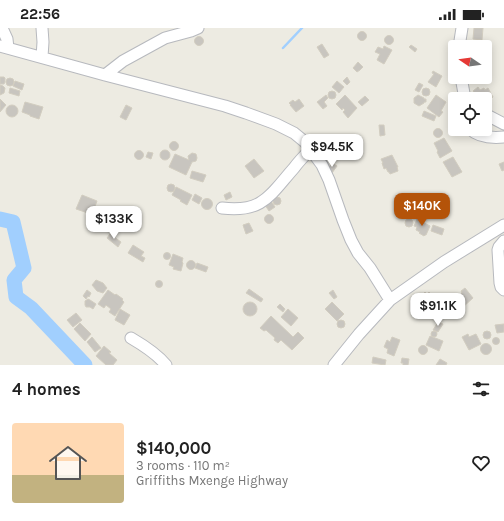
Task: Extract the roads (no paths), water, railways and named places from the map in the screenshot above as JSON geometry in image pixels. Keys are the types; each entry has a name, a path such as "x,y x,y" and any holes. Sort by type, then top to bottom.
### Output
{"street":[{"path":"2,28 7,39 4,47 246,113 276,124 294,133 305,142 322,164 329,180 342,220 351,240 358,253 370,268 390,300"},
{"path":"42,28 44,42 42,57"},
{"path":"105,75 123,61 165,38 198,28"},
{"path":"460,40 462,28"},
{"path":"492,118 504,124"},
{"path":"484,136 504,137"},
{"path":"222,208 247,208 266,200 311,149"},
{"path":"334,365 359,334 390,300 444,262 504,225"},
{"path":"504,241 498,250 500,283 504,290"},
{"path":"131,338 149,350 166,365"}],"waterway":[{"path":"283,48 302,28"},
{"path":"0,219 13,222 24,268 14,280 16,297 31,308 85,365"}]}
